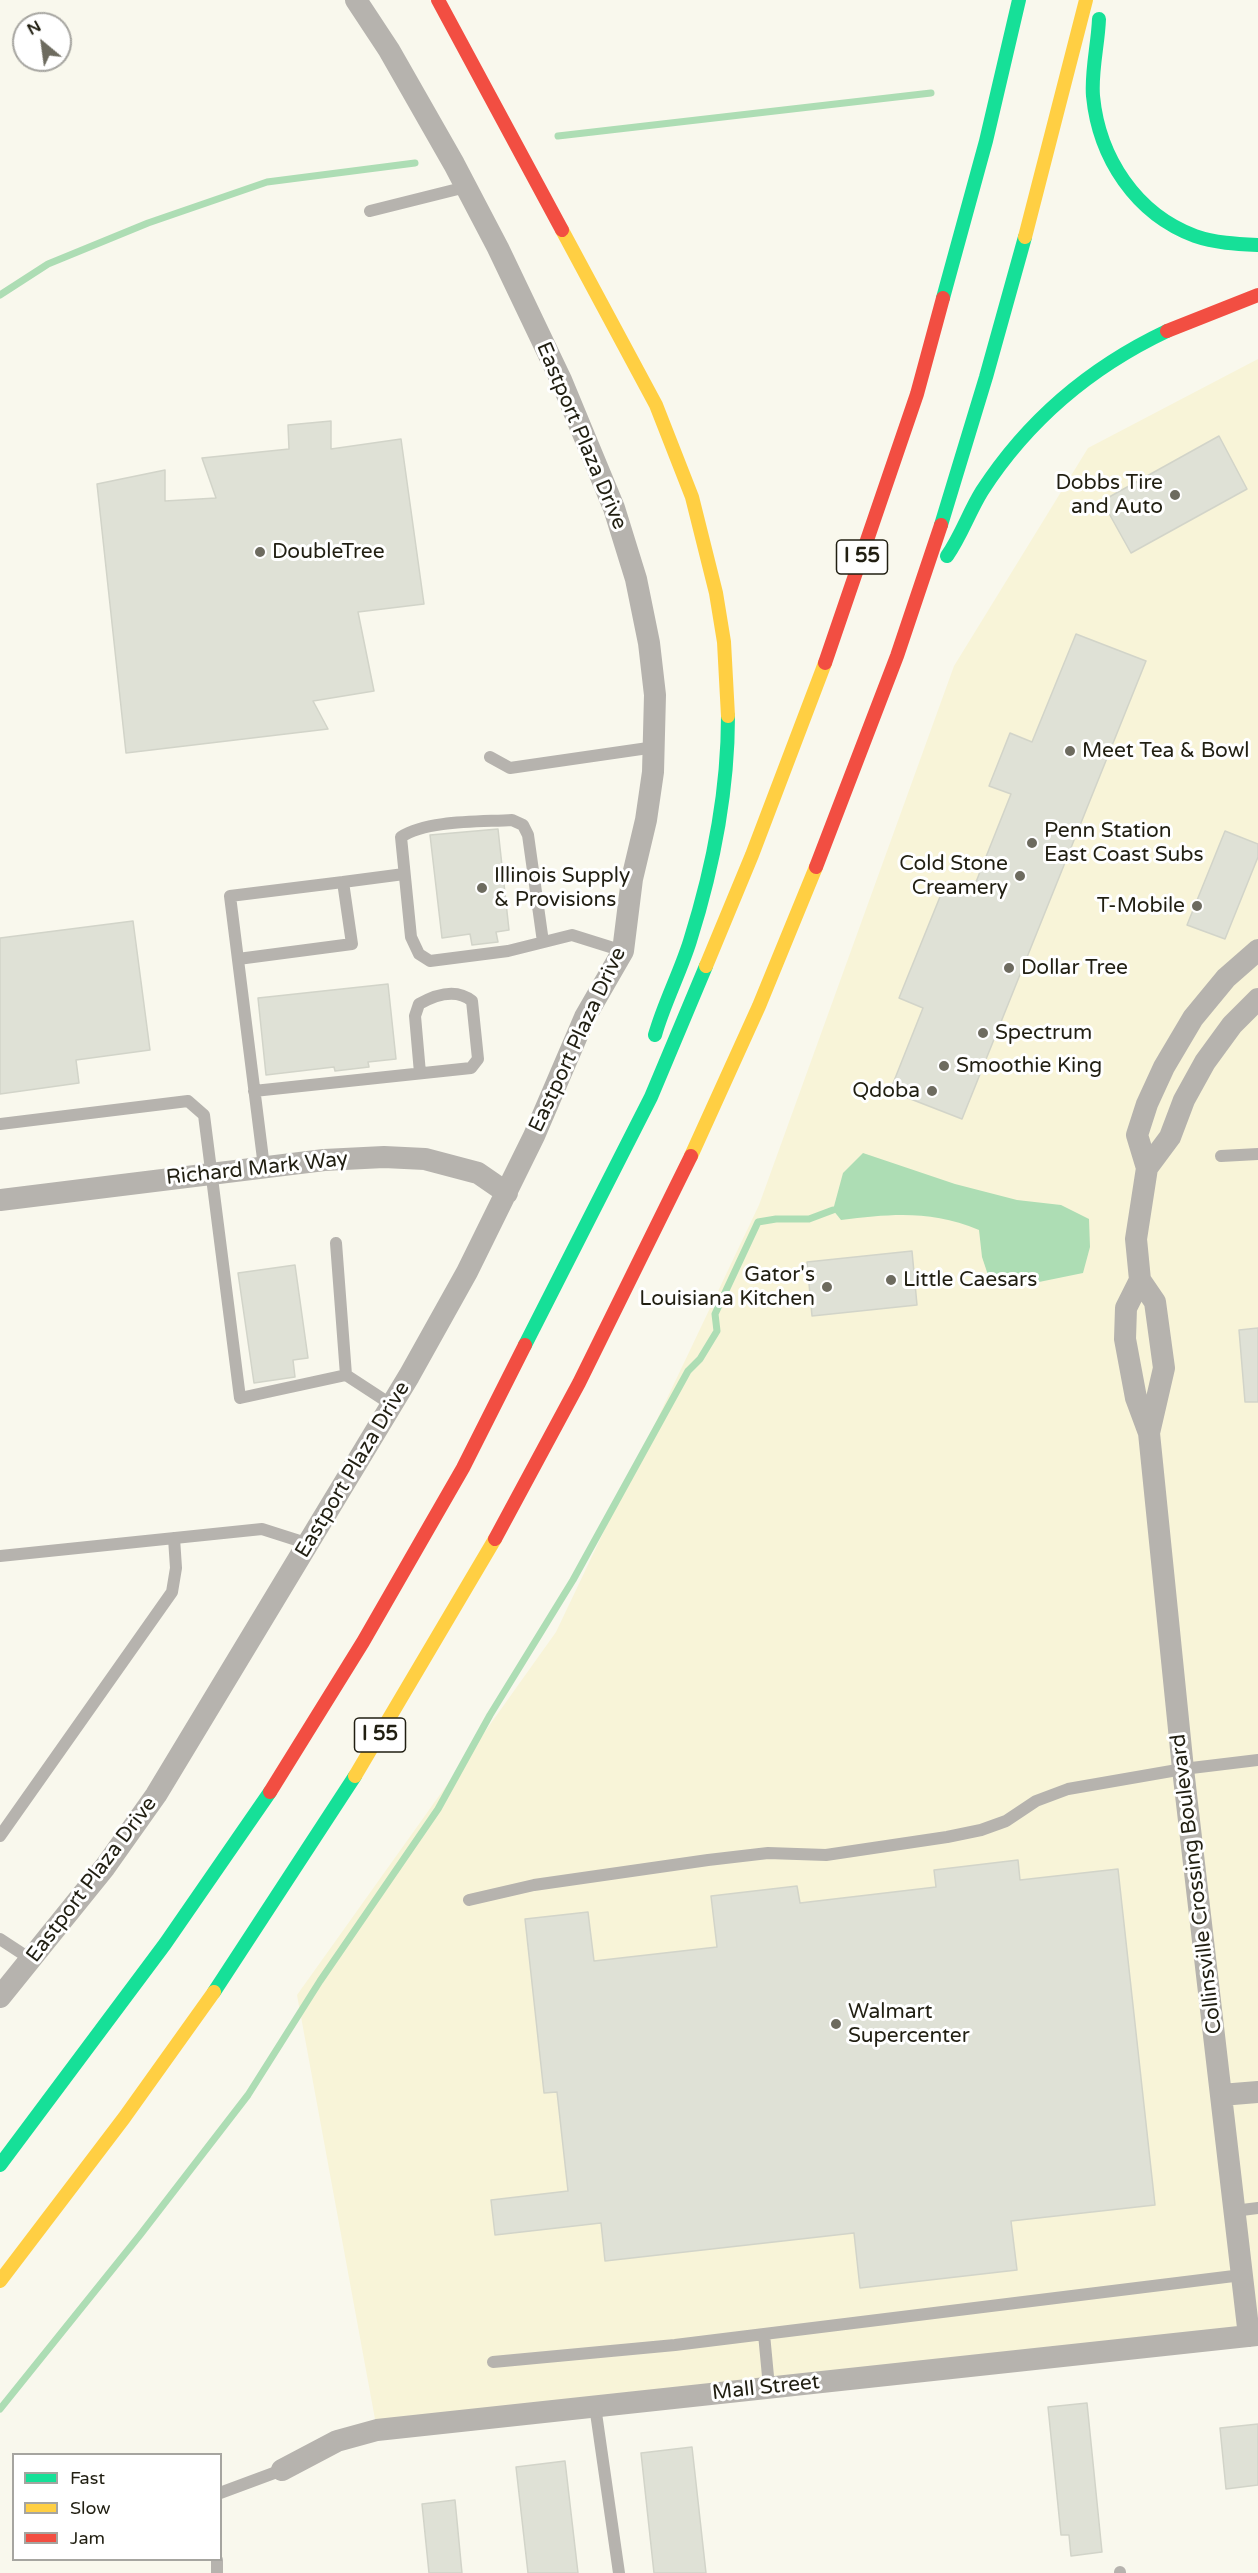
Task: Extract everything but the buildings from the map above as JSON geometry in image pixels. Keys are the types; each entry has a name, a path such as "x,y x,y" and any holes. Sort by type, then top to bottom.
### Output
{"highway":[{"path":"438,0 656,405 675,447 690,490 704,538 718,604 725,648 728,699 728,752 724,793 711,863 693,932 658,1026 653,1046"},
{"name":"I 55","path":"0,2165 165,1944 268,1794 363,1642 464,1468 651,1097 752,855 799,734 840,623 899,448 917,394 986,141 1019,0"},
{"name":"I 55","path":"0,2281 127,2114 245,1944 372,1748 462,1597 545,1448 636,1272 695,1150 753,1022 861,755 920,588 976,417 1048,156 1086,0"},
{"path":"1098,0 1099,32 1093,69 1093,96 1102,145 1112,167 1128,189 1149,208 1192,236 1234,246 1258,245"},
{"path":"920,588 953,548 971,511 999,466 1023,436 1071,387 1105,364 1154,337 1216,310 1258,295"},
{"path":"651,1066 651,1097"}],"street":[{"name":"Eastport Plaza Drive","path":"0,1997 105,1867 156,1795 392,1405 467,1272 507,1193 585,1017 623,951 632,879 646,820 655,747 655,695 649,643 636,579 614,508 561,380 466,187 389,50 356,0"},
{"name":"Collinsville Crossing Boulevard","path":"1149,1433 1164,1368 1155,1302 1140,1280 1136,1239 1147,1168 1137,1135 1147,1104 1164,1067 1193,1018 1226,978 1258,950"},
{"name":"Collinsville Crossing Boulevard","path":"1147,1168 1170,1137 1184,1100 1205,1062 1233,1025 1258,999"},
{"name":"Richard Mark Way","path":"0,1200 324,1160 384,1157 425,1160 478,1173 507,1193"},
{"name":"Collinsville Crossing Boulevard","path":"1140,1280 1126,1308 1125,1339 1136,1398 1149,1433 1183,1769 1234,2211 1253,2335"},
{"path":"1221,2095 1258,2092"},
{"name":"Mall Street","path":"282,2470 337,2441 377,2430 1253,2335"}],"lane":[{"path":"370,211 466,187"},
{"path":"490,757 510,768 655,747"},
{"path":"543,942 528,835 523,825 512,820 426,827 410,831 400,837 411,937 419,954 430,961 508,951 572,935 623,951"},
{"path":"264,1167 230,896 404,874"},
{"path":"238,959 352,944 343,882"},
{"path":"255,1091 471,1068 478,1059 472,1001 465,995 449,994 431,997 419,1004 415,1016 420,1073"},
{"path":"0,1124 188,1101 204,1115 240,1398 346,1376 392,1405"},
{"path":"1221,1155 1258,1154"},
{"path":"336,1243 346,1376"},
{"path":"0,1557 262,1529 309,1544"},
{"path":"0,1836 172,1592 177,1568 174,1538"},
{"path":"469,1900 534,1885 708,1860 768,1853 826,1855 947,1837 981,1830 1006,1821 1036,1801 1068,1788 1183,1769 1258,1760"},
{"path":"0,1939 32,1960"},
{"path":"1234,2211 1258,2208"},
{"path":"492,2362 675,2345 1242,2275"},
{"path":"764,2334 769,2387"},
{"path":"595,2406 619,2573"},
{"path":"222,2492 282,2470"}],"shaded area":[{"path":"1258,359 1258,2334 377,2430 297,1995 556,1632 759,1205 954,666 1088,448"},
{"path":"863,1153 955,1184 1017,1200 1061,1205 1089,1219 1090,1247 1083,1273 1039,1282 990,1281 982,1257 979,1230 927,1216 894,1215 841,1220 833,1210 843,1173"}],"waterway":[{"path":"558,136 931,93"},
{"path":"0,295 48,264 148,223 267,182 415,163"},
{"path":"0,2409 140,2235 248,2095 320,1981 438,1809 490,1715 573,1580 688,1371 700,1359 717,1331 715,1314 758,1222 776,1219 809,1219 833,1210"}],"traffic: fast":[{"path":"943,298 986,141 1019,0"},
{"path":"1099,19 1093,96 1103,141 1124,181 1155,214 1174,226 1210,240 1258,245"},
{"path":"941,525 1025,237"},
{"path":"947,556 982,491 1000,465 1041,419 1063,398 1112,361 1167,331"},
{"path":"655,1035 682,965 706,886 722,802 728,716"},
{"path":"525,1345 651,1097 706,966"},
{"path":"214,1992 355,1776"},
{"path":"0,2165 165,1944 270,1792"}],"traffic: slow":[{"path":"1025,237 1086,0"},
{"path":"562,230 656,405 692,497 716,593 724,642 728,716"},
{"path":"706,966 752,855 825,663"},
{"path":"691,1156 759,1006 816,867"},
{"path":"355,1776 495,1539"},
{"path":"0,2281 124,2118 214,1992"}],"traffic: jam":[{"path":"438,0 562,230"},
{"path":"1167,331 1258,295"},
{"path":"825,663 917,394 943,298"},
{"path":"816,867 897,656 941,525"},
{"path":"495,1539 579,1383 691,1156"},
{"path":"270,1792 363,1642 463,1468 525,1345"}],"place":[{"name":"Dobbs Tire and Auto","path":"1175,495"},
{"name":"DoubleTree","path":"260,552"},
{"name":"Meet Tea & Bowl","path":"1070,751"},
{"name":"Penn Station East Coast Subs","path":"1032,843"},
{"name":"Cold Stone Creamery","path":"1020,876"},
{"name":"Illinois Supply & Provisions","path":"482,888"},
{"name":"T-Mobile","path":"1197,906"},
{"name":"Dollar Tree","path":"1009,968"},
{"name":"Spectrum","path":"983,1033"},
{"name":"Smoothie King","path":"944,1066"},
{"name":"Qdoba","path":"932,1091"},
{"name":"Little Caesars","path":"891,1280"},
{"name":"Gator's Louisiana Kitchen","path":"827,1287"},
{"name":"Walmart Supercenter","path":"836,2024"}]}
